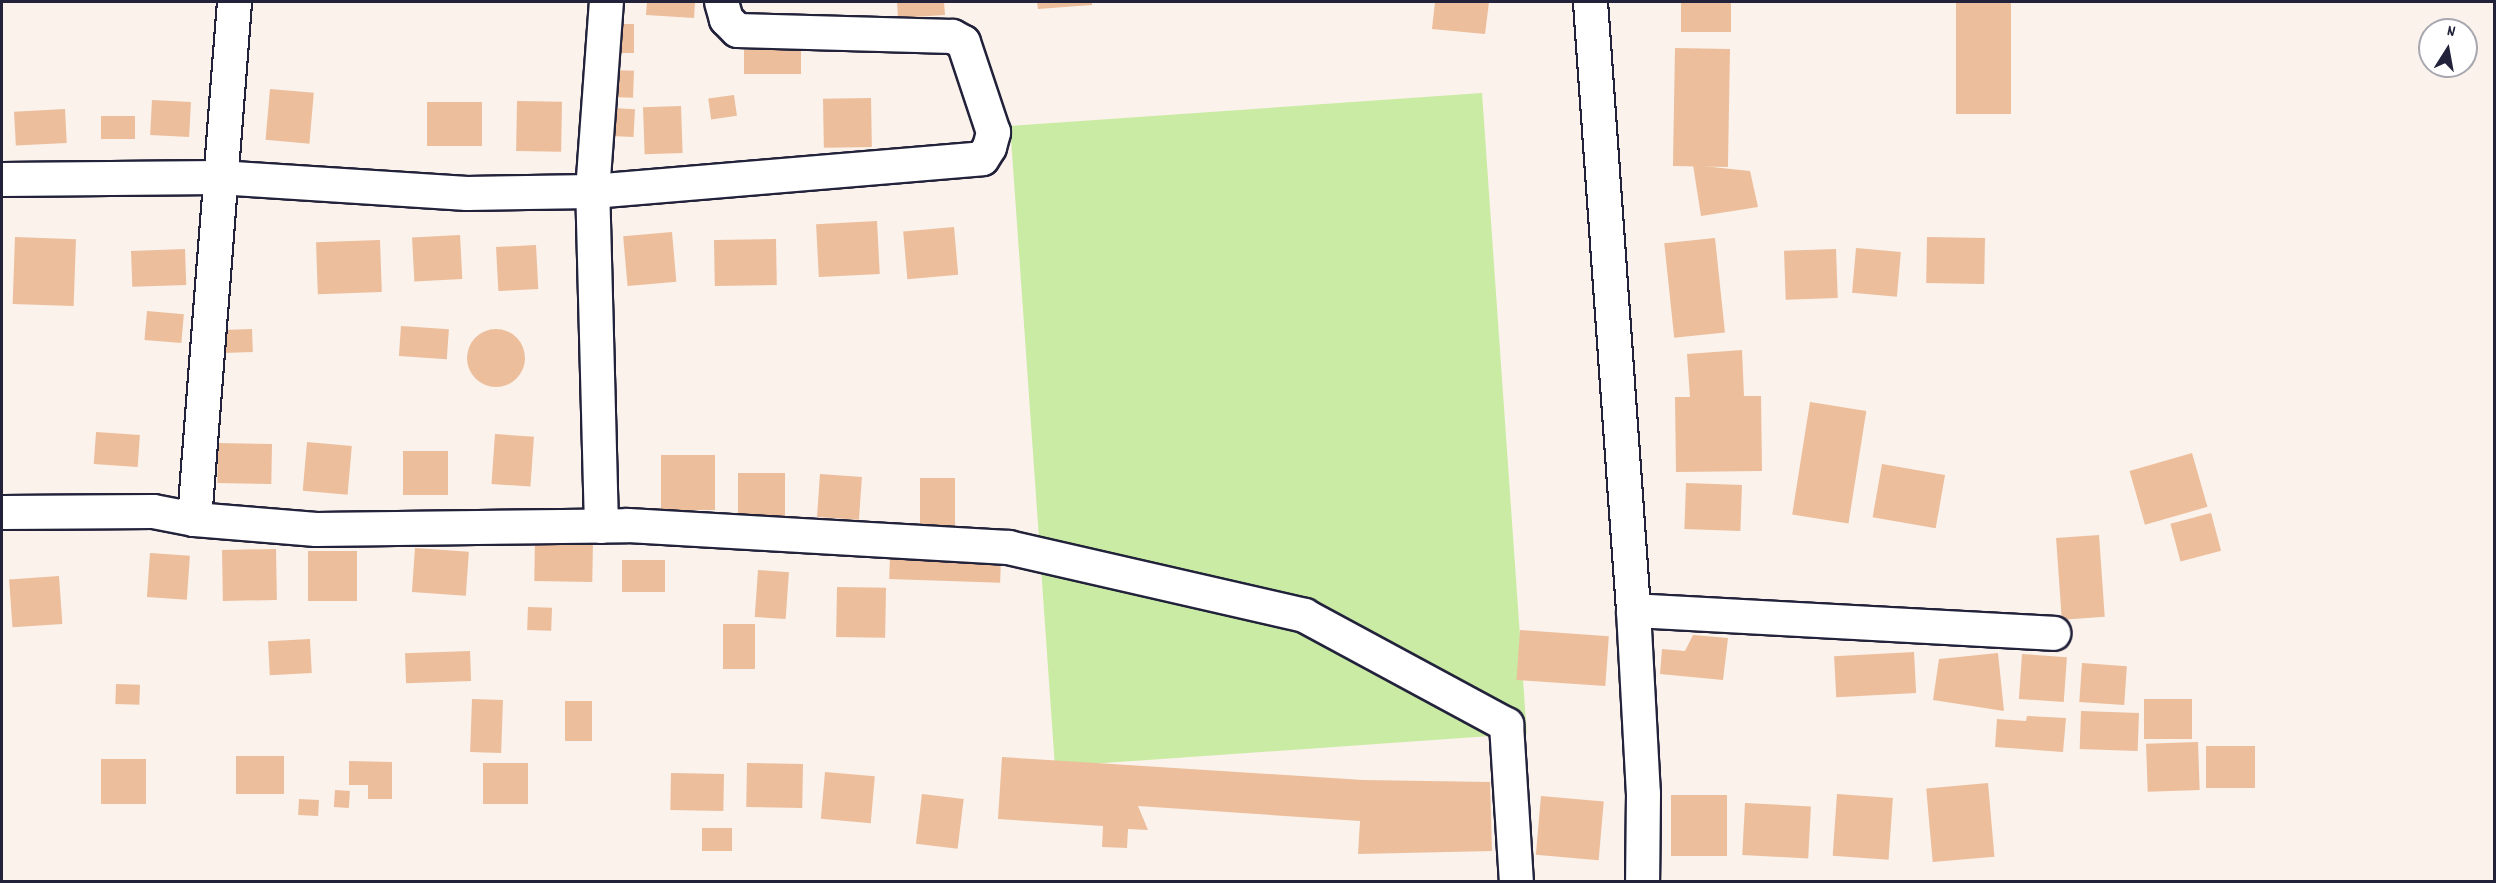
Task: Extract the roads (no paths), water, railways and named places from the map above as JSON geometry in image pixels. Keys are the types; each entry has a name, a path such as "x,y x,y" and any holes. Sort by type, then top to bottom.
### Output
{"street":[{"path":"194,519 218,177 232,61 234,2"},
{"path":"601,526 592,191 606,2"},
{"path":"2,179 218,177 466,193 592,191 982,158 989,147 993,132 969,54 958,39 737,30 726,19 721,2"},
{"path":"1590,2 1633,610 1643,793 1642,882"},
{"path":"2,512 153,511 194,519 316,529 601,526 1008,547 1304,615 1506,723 1516,882"},
{"path":"1633,610 2053,633"}]}
